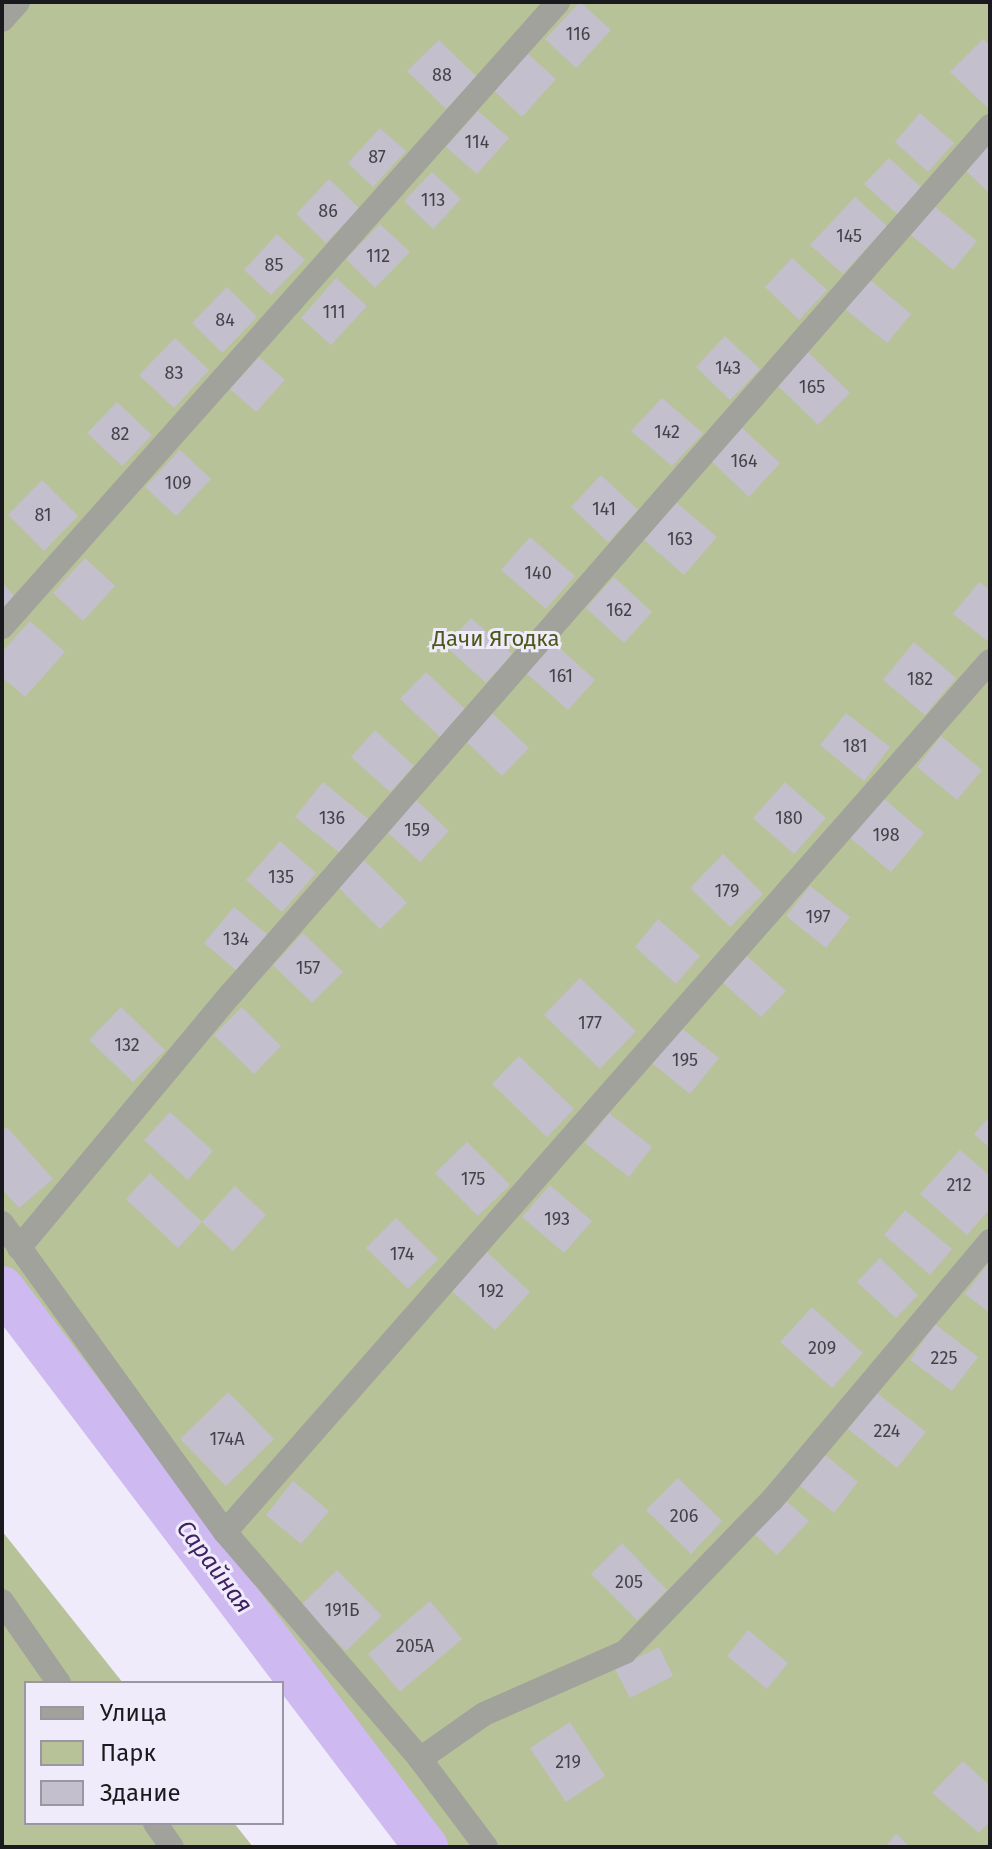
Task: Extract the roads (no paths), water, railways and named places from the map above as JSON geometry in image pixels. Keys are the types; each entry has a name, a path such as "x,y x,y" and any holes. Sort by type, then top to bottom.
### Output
{"lane":[{"path":"2,20 18,2"},
{"path":"2,627 558,2"},
{"path":"19,1248 231,994 990,126"},
{"path":"225,1532 990,661"},
{"path":"2,1223 225,1532 420,1759 486,1847"},
{"path":"420,1759 484,1714 625,1652 772,1500 990,1241"},
{"path":"3,1604 58,1681"},
{"path":"156,1825 172,1847"}],"waterway":[{"name":"Сарайная","path":"2,1288 426,1847"}],"park label":[{"name":"Дачи Ягодка","path":"496,639"}]}
